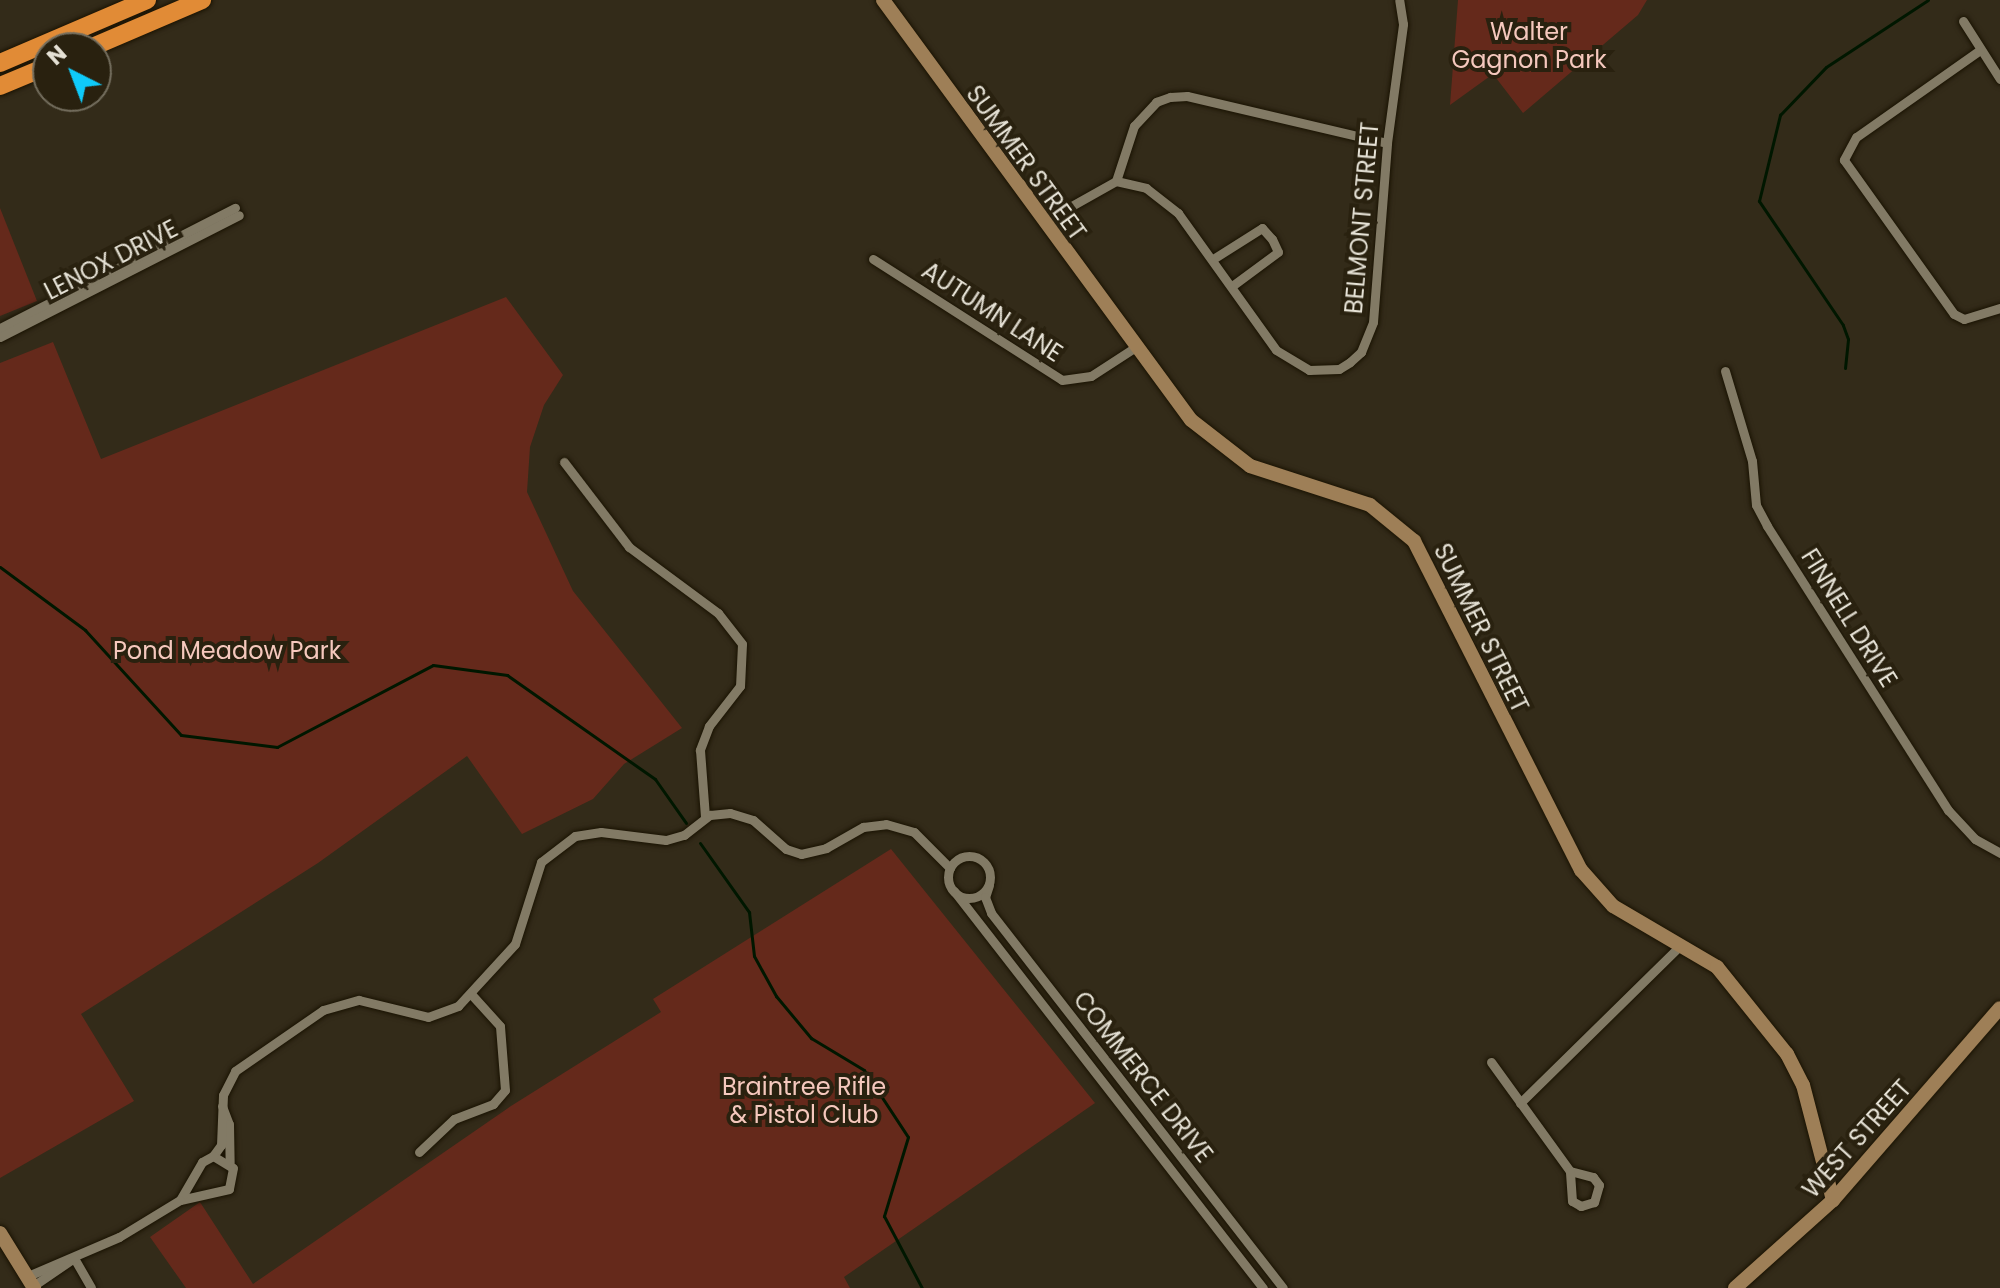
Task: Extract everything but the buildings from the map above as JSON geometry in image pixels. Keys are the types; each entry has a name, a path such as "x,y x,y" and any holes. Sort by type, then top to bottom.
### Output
{"highway":[{"path":"0,63 147,0"},
{"path":"112,39 202,0"},
{"path":"0,86 32,73"}],"street":[{"name":"SUMMER STREET","path":"883,0 1134,348 1191,420 1227,451 1271,475 1351,495 1402,528 1442,589 1505,726 1581,870 1613,906 1682,944 1734,985 1787,1054 1803,1085 1833,1200"},
{"name":"BELMONT STREET","path":"1116,181 1146,188 1167,201 1213,259 1276,350 1292,363 1309,370 1339,369 1361,352 1373,322 1387,143 1403,32 1399,0"},
{"path":"1963,21 2000,79"},
{"path":"1980,50 1856,137 1844,160 1954,314 1964,319 2000,308"},
{"path":"1043,222 1116,181 1134,126 1156,102 1170,97 1187,96 1387,143"},
{"name":"LENOX DRIVE","path":"0,328 237,211 0,337"},
{"path":"1213,259 1262,228 1272,239 1278,252 1232,286"},
{"name":"AUTUMN LANE","path":"873,259 1062,380 1091,376 1134,348"},
{"name":"FINNELL DRIVE","path":"1725,371 1752,461 1756,505 1767,526 1948,810 1975,839 2000,853"},
{"path":"564,462 629,547 718,613 742,644 740,686 706,732 700,750 705,817"},
{"path":"180,1200 202,1162 213,1156 221,1145 222,1106 237,1069 328,1007 363,1000 433,1017 471,994 515,944 536,872 558,845 593,832 672,839 705,817 744,816 786,849 801,854 821,851 863,827 897,825 919,835 950,868 954,891 973,898 989,885 989,870 974,856 960,858 950,868"},
{"name":"COMMERCE DRIVE","path":"989,885 985,897 991,913 1283,1288"},
{"name":"COMMERCE DRIVE","path":"954,891 1263,1288"},
{"path":"1520,1103 1682,944"},
{"path":"419,1152 454,1119 493,1104 505,1090 500,1026 471,994"},
{"name":"WEST STREET","path":"1735,1288 1833,1200 2000,1008"},
{"path":"1491,1062 1570,1171"},
{"path":"0,1233 32,1283 180,1200 225,1192 234,1179 230,1163 229,1124 222,1106"},
{"path":"213,1156 230,1163"},
{"path":"74,1258 91,1288"}],"green space":[{"name":"Walter Gagnon Park","path":"1458,0 1647,0 1638,15 1523,113 1493,74 1450,105"},
{"path":"0,208 37,301 0,316"},
{"name":"Pond Meadow Park","path":"506,297 563,375 544,405 530,447 527,492 573,591 682,728 624,764 593,799 522,834 467,756 318,863 81,1014 134,1101 0,1178 0,363 53,342 101,459"},
{"name":"Braintree Rifle & Pistol Club","path":"891,849 1095,1103 844,1277 850,1288 186,1288 150,1237 200,1202 253,1284 511,1106 661,1012 653,999"}],"waterway":[{"path":"1845,368 1848,339 1843,325 1759,201 1780,115 1826,67 1928,0"},
{"path":"0,567 85,630 181,735 277,747 433,665 507,675 655,779 686,823"},
{"path":"700,843 749,912 754,956 776,996 811,1038 864,1070 908,1137 884,1216 922,1288"}]}
